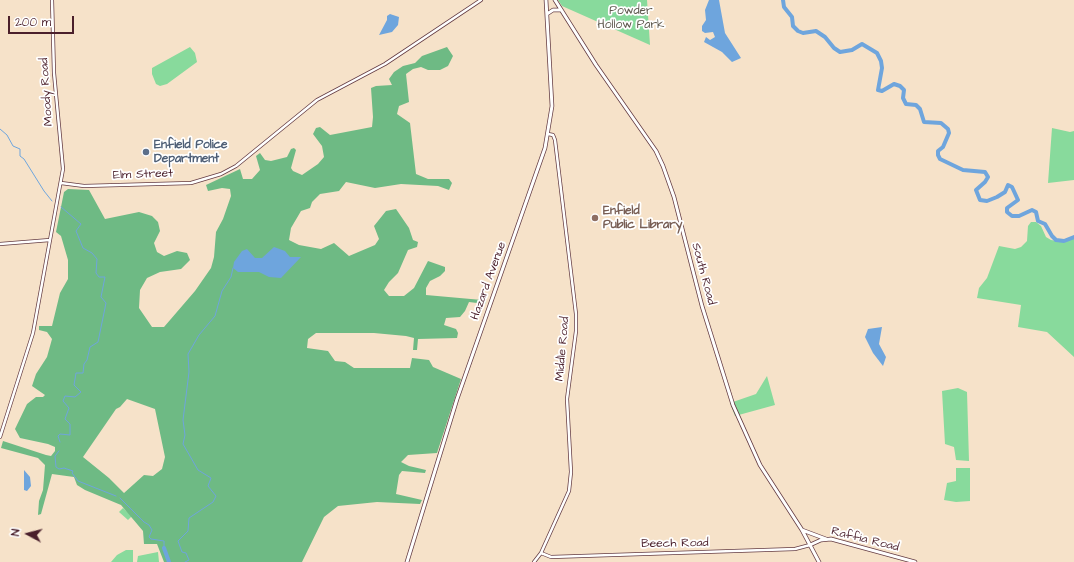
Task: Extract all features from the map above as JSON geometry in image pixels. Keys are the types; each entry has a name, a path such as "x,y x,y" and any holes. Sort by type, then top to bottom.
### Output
{"main road":[{"name":"Hazard Avenue","path":"407,562 456,399 538,172 548,134 552,106 546,0"},
{"name":"South Road","path":"555,0 599,70 656,151 674,197 702,306 733,405 760,465 802,530 819,562"},
{"path":"547,14 553,10 561,10"},
{"path":"802,530 826,539"},
{"name":"Raffia Road","path":"810,545 826,539 915,562"}],"street":[{"name":"Moody Road","path":"52,0 54,73 63,160 61,183"},
{"name":"Elm Street","path":"61,183 84,186 191,183 220,174 236,166 317,100 385,64 481,0"},
{"name":"Middle Road","path":"534,562 541,552 569,491 571,482 567,399 576,324 555,140 553,135 548,134"},
{"path":"0,437 33,333 61,183"},
{"path":"0,244 50,240"},
{"name":"Beech Road","path":"541,552 551,557 795,549 810,545"}],"green space":[{"name":"Powder Hollow Park","path":"558,0 647,0 650,45 562,6"},
{"path":"190,47 195,53 197,62 167,84 160,86 156,84 152,74 152,68"},
{"path":"447,47 453,56 448,66 440,70 428,70 421,67 413,69 406,74 409,102 399,106 397,114 410,123 416,174 428,179 449,179 452,183 449,190 438,186 401,184 375,188 346,182 339,191 320,194 312,202 310,208 301,211 291,228 289,240 299,245 321,249 334,243 349,256 375,245 379,239 374,226 386,211 396,209 409,228 413,240 418,242 417,247 408,250 398,273 389,282 384,290 389,296 404,296 414,288 428,261 445,267 445,271 440,276 430,281 426,288 426,295 482,300 486,302 485,304 469,302 465,311 460,317 446,318 444,325 456,329 458,333 457,338 418,339 417,350 413,350 414,338 406,336 374,333 316,333 308,339 307,348 328,351 335,361 345,362 354,368 410,368 412,358 429,360 433,367 461,379 437,453 408,455 401,462 409,466 426,470 425,473 402,471 399,475 396,494 422,500 420,504 377,502 338,506 324,517 302,562 164,562 157,544 144,544 143,531 121,505 85,490 77,485 74,477 52,474 41,514 38,515 39,501 43,490 45,465 38,458 1,448 3,441 51,456 55,451 55,447 48,444 20,438 15,429 27,404 36,397 43,397 45,395 32,386 36,374 47,357 52,339 47,332 39,330 39,326 52,326 60,293 68,279 68,260 61,236 56,232 64,192 68,189 89,190 105,219 139,212 152,216 158,222 160,231 154,243 157,252 164,256 177,251 187,253 190,260 181,269 160,272 147,278 140,290 139,308 152,327 164,327 195,291 211,268 214,257 216,232 223,219 231,196 230,189 222,188 208,191 206,185 240,169 243,179 252,179 260,170 256,156 260,153 265,160 271,161 287,157 291,149 294,148 296,150 291,168 293,171 302,175 318,164 324,157 322,146 313,134 316,128 320,127 330,135 372,127 373,117 371,88 376,86 392,85 389,79 394,72 403,66 415,63 422,56","holes":["127,399 155,409 165,457 162,469 153,476 144,475 124,493 109,478 83,457 116,409 120,407"]},
{"path":"1052,128 1070,132 1074,131 1074,180 1048,183"},
{"path":"1031,222 1036,222 1041,226 1046,237 1051,240 1063,242 1074,236 1074,357 1047,332 1018,327 1021,305 977,298 979,288 987,278 999,246 1015,249 1021,247 1027,241 1028,226"},
{"path":"767,376 775,405 735,416 730,403 756,394"},
{"path":"958,388 967,392 969,461 956,460 954,447 945,444 942,391"},
{"path":"956,468 970,468 970,501 956,502 944,500 947,483 956,481"},
{"path":"123,508 132,516 128,520 119,512"},
{"path":"126,550 133,550 133,562 111,562 117,555"},
{"path":"158,552 159,562 137,562 138,556"}],"water":[{"path":"709,0 719,0 725,33 741,58 732,62 722,52 704,42 706,37 710,40 715,37 713,32 705,33 702,31 702,26 706,20 705,10"},
{"path":"390,14 399,17 398,25 392,32 379,35 387,20 387,16"},
{"path":"274,247 285,251 290,257 301,257 281,278 269,277 259,272 238,272 233,268 234,262 242,251 247,249 255,258 262,258"},
{"path":"882,327 879,344 886,357 883,366 873,353 865,337 868,329"},
{"path":"24,470 30,477 31,486 27,491 24,490"}],"waterway":[{"path":"783,0 784,7 792,17 793,26 798,31 803,33 816,31 825,37 834,48 840,52 852,50 862,44 877,53 881,61 882,68 878,90 882,91 894,84 900,86 904,90 903,98 906,104 916,105 920,109 924,122 941,123 948,129 949,133 943,147 938,151 938,155 940,159 963,170 985,172 988,177 976,190 980,200 987,201 997,197 1005,192 1008,185 1012,187 1018,200 1007,208 1007,212 1012,216 1019,216 1032,210 1036,212 1038,221 1045,224 1056,240 1064,241 1074,237"},
{"path":"0,129 7,135 13,146 20,149 20,156 24,159 52,201"},
{"path":"60,442 58,436 60,434 70,435 70,424 65,419 69,408 63,401 65,396 75,397 81,392 74,385 76,373 83,373 84,364 87,360 90,347 98,342 106,303 101,297 105,277 99,277 96,273 97,259 92,253 83,248 76,231 81,224 61,207"},
{"path":"185,562 189,560 186,553 182,552 178,541 188,531 189,518 213,502 216,496 208,486 211,478 198,470 183,444 185,435 183,420 189,372 188,354 199,335 215,316 222,291 231,277 233,268"},
{"path":"59,451 55,456 56,467 59,469 64,468 73,471 72,473 78,481 116,496"},
{"path":"120,498 144,522 149,525 152,530 149,537 151,539 164,541 164,548"},
{"path":"164,548 169,562"}],"place":[{"name":"Enfield Police Department","path":"146,152"},
{"name":"Enfield Public Library","path":"595,218"}]}
